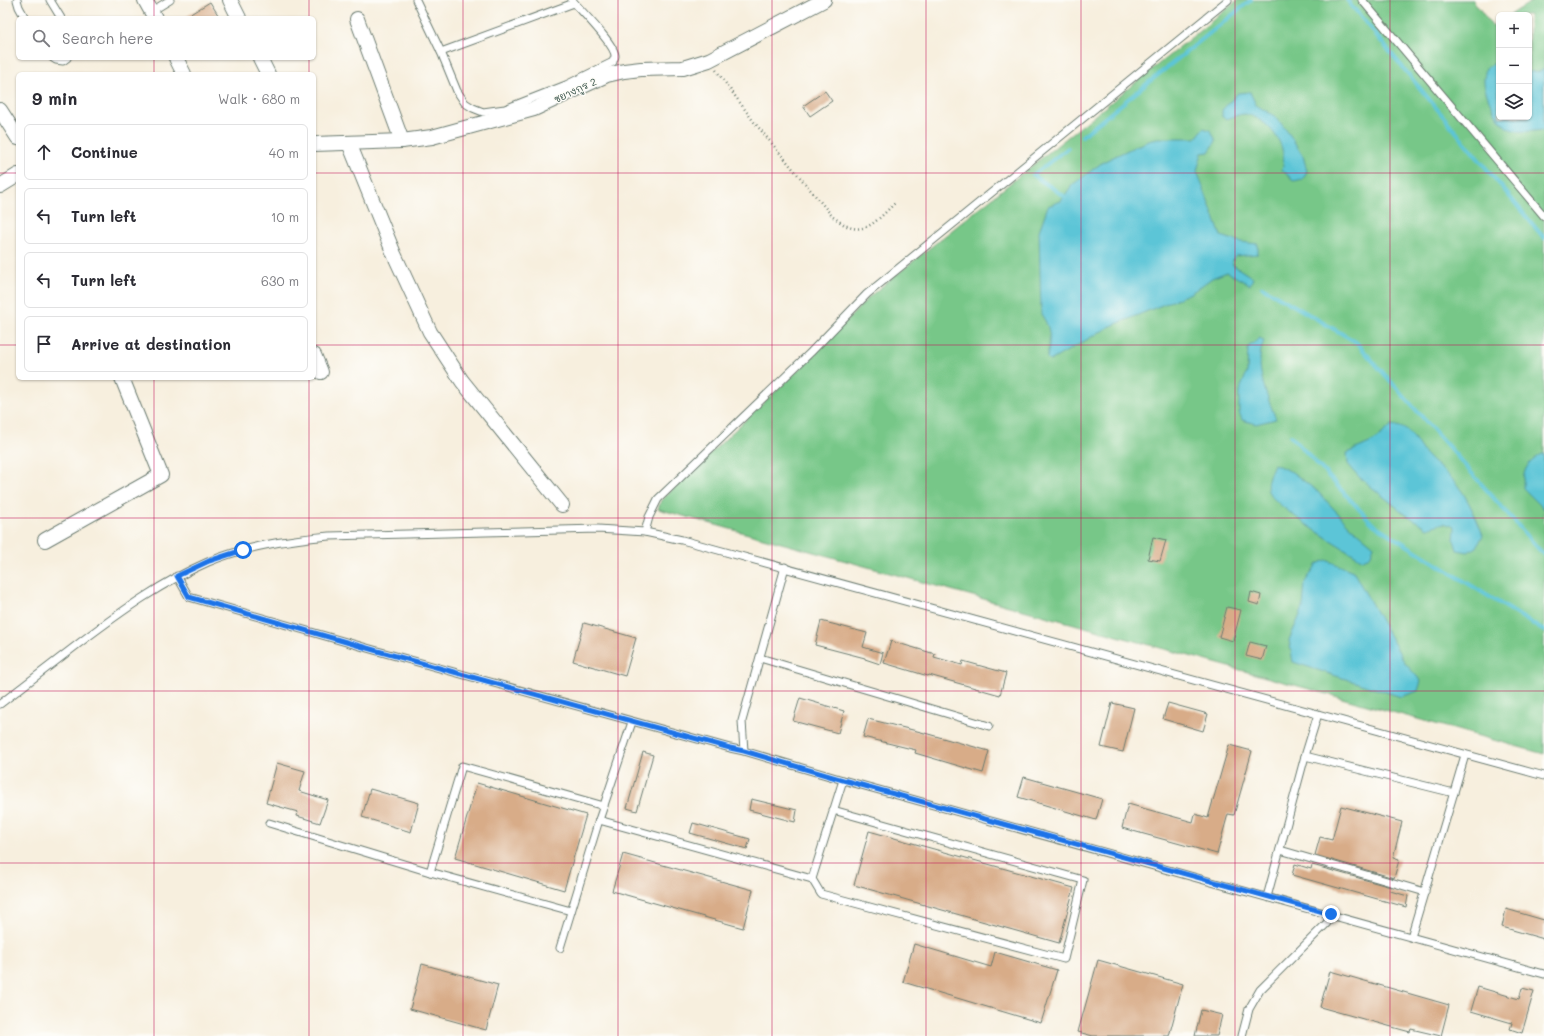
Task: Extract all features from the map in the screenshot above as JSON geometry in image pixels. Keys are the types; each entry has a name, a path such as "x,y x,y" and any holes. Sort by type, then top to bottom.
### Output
{"street":[{"path":"230,0 238,16"},
{"name":"ชยางกูร 2","path":"316,144 402,141 432,136 534,109 607,75 624,71 683,68 709,60 824,0"},
{"path":"357,19 402,141"},
{"path":"177,60 183,72"},
{"path":"261,60 267,72"},
{"path":"0,110 16,135"},
{"path":"349,143 394,254 430,332 462,381 562,505"},
{"path":"0,186 16,176"},
{"path":"316,360 321,372"},
{"path":"45,540 161,475 123,380"}],"lane":[{"path":"17,0 24,16"},
{"path":"50,0 60,16"},
{"path":"151,10 170,0"},
{"path":"416,0 441,52 457,91 465,103 484,112 505,108 566,85 613,62 615,56 612,48 592,22 573,2 441,52"},
{"path":"645,532 649,517 658,499 812,352 867,294 1228,0"},
{"path":"1362,0 1544,216"},
{"path":"0,704 128,606 177,576 209,561 243,550 286,541 329,536 598,529 645,532 682,540 1544,776"},
{"path":"744,751 742,721 785,567"},
{"path":"177,576 189,597 632,722 744,751 843,780 1544,974"},
{"path":"760,658 989,726"},
{"path":"1267,897 1305,756 1318,714"},
{"path":"560,948 598,820 632,722"},
{"path":"1411,937 1465,755"},
{"path":"1305,756 1454,793"},
{"path":"430,872 462,766 604,806"},
{"path":"812,879 843,780"},
{"path":"598,820 812,879 821,894 1064,959 1083,880 833,810"},
{"path":"269,823 430,872 571,911"},
{"path":"1280,850 1424,892"},
{"path":"1242,1036 1249,1009 1260,990 1328,923 1331,914"}],"path":[{"path":"709,60 754,122 833,217 847,226 862,229 872,223 895,203"}],"green space":[{"path":"1238,0 1473,0 1492,26 1496,24 1496,120 1532,120 1532,12 1515,12 1534,0 1544,0 1544,754 658,509 661,500 816,353 870,296"}],"water":[{"path":"1496,63 1496,115 1486,93 1484,79 1486,68"},
{"path":"1544,69 1544,130 1514,130 1505,126 1500,120 1532,120 1532,72 1541,71"},
{"path":"1250,92 1256,105 1276,117 1290,135 1303,156 1307,171 1303,179 1294,181 1282,170 1282,148 1275,135 1265,124 1252,116 1245,114 1227,119 1222,117 1222,110 1238,93"},
{"path":"1204,128 1211,131 1216,141 1209,152 1202,153 1197,171 1221,236 1241,242 1258,244 1258,254 1236,256 1232,261 1233,265 1253,278 1250,285 1227,272 1212,278 1191,293 1109,327 1050,361 1047,358 1049,330 1041,314 1039,231 1048,206 1061,201 1072,185 1103,162 1136,146 1157,138 1196,138"},
{"path":"1260,338 1264,341 1260,360 1262,380 1276,419 1256,424 1242,420 1239,412 1239,392 1247,372 1248,347"},
{"path":"1392,425 1409,432 1428,458 1449,476 1462,491 1474,513 1483,535 1477,547 1468,552 1457,550 1454,540 1455,527 1444,523 1427,528 1405,514 1359,477 1348,464 1347,453 1374,441"},
{"path":"1544,454 1544,509 1523,488 1526,468 1532,461"},
{"path":"1274,464 1292,472 1317,491 1350,526 1374,546 1370,557 1363,560 1354,555 1296,517 1273,498 1268,491 1267,484"},
{"path":"1326,560 1353,571 1405,663 1421,681 1418,691 1401,697 1293,662 1289,640 1303,608 1305,582 1317,564"}],"building":[{"path":"210,2 219,16 187,16"},
{"path":"825,91 832,101 810,116 803,106"},
{"path":"1153,537 1166,540 1160,561 1148,559"},
{"path":"1251,592 1261,595 1259,605 1249,602"},
{"path":"1227,607 1241,610 1233,641 1219,637"},
{"path":"821,621 867,633 863,647 883,653 880,664 865,658 815,645"},
{"path":"584,623 636,638 625,676 573,661"},
{"path":"891,641 935,654 934,657 962,665 963,661 1006,673 1000,695 884,663"},
{"path":"1250,642 1266,646 1262,660 1246,656"},
{"path":"800,698 844,711 838,733 793,721"},
{"path":"1112,703 1134,708 1123,752 1101,747"},
{"path":"1168,703 1208,714 1203,731 1163,719"},
{"path":"868,719 989,751 983,773 915,753 916,750 863,737"},
{"path":"1229,745 1252,751 1234,815 1228,814 1217,854 1122,828 1128,804 1193,822 1195,814 1208,818"},
{"path":"643,752 653,755 637,811 627,808"},
{"path":"277,763 305,771 299,791 328,800 320,823 297,816 298,812 266,803"},
{"path":"1024,777 1102,799 1096,820 1018,797"},
{"path":"477,783 586,815 564,890 455,858"},
{"path":"370,789 419,803 411,832 362,817"},
{"path":"751,799 797,810 795,822 749,810"},
{"path":"1341,806 1402,822 1393,858 1399,860 1394,878 1315,855 1320,837 1332,840"},
{"path":"693,823 750,839 747,849 690,833"},
{"path":"869,831 1074,888 1059,943 854,885"},
{"path":"623,854 753,890 743,928 612,891"},
{"path":"1295,864 1311,869 1312,865 1391,887 1390,891 1408,896 1406,907 1292,875"},
{"path":"1506,909 1544,920 1544,939 1502,927"},
{"path":"914,944 991,967 995,952 1057,970 1041,1023 903,982"},
{"path":"1098,960 1183,984 1169,1036 1093,1036 1078,1032"},
{"path":"422,964 498,985 486,1030 410,1009"},
{"path":"1330,971 1449,1005 1441,1036 1411,1029 1410,1032 1320,1007"},
{"path":"1478,987 1519,999 1522,988 1534,991 1522,1033 1510,1029 1512,1023 1471,1011"},
{"path":"1201,1010 1222,1015 1217,1036 1195,1036"}],"waterway":[{"path":"1082,136 1251,0"},
{"path":"1347,0 1544,238"},
{"path":"1064,196 1033,175 1068,148"},
{"path":"1262,287 1356,342 1544,555"},
{"path":"1291,436 1373,524 1544,631"}],"route":[{"path":"243,550 209,561 177,576 189,597 632,722 744,751 843,780 1331,914"}]}
